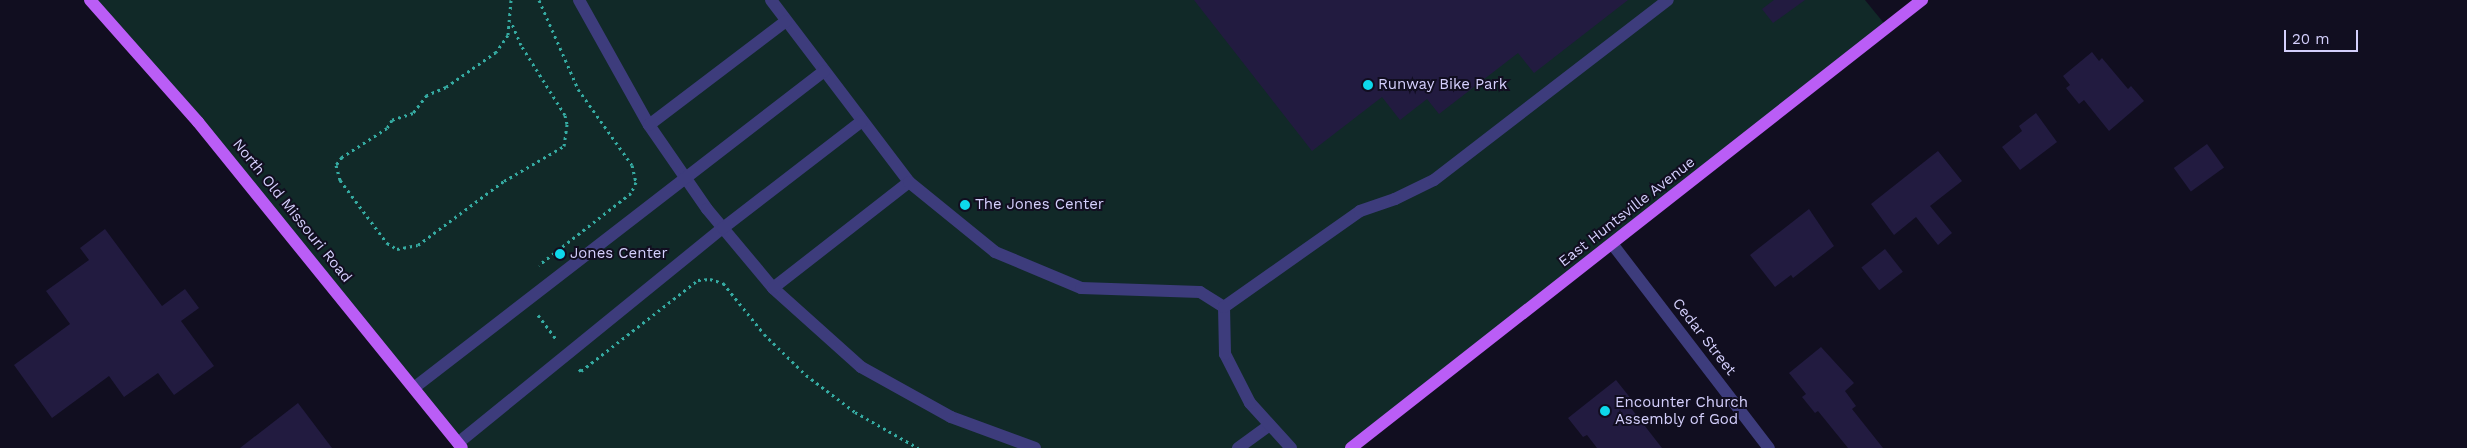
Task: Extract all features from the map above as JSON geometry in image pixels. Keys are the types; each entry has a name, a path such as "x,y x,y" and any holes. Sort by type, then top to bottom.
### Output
{"main road":[{"name":"North Old Missouri Road","path":"90,0 204,129 415,387 460,445"},
{"name":"East Huntsville Avenue","path":"1351,448 1613,245 1922,0"}],"street":[{"path":"579,0 649,125 723,228 773,288 861,368 950,417 1035,448"},
{"path":"771,0 909,182 995,252 1081,288 1200,292 1224,307"},
{"path":"1224,307 1360,211 1395,199 1434,180 1668,0"},
{"path":"649,125 786,21"},
{"path":"415,387 824,71"},
{"path":"460,445 723,228 862,121"},
{"path":"773,288 909,182"},
{"name":"Cedar Street","path":"1613,245 1769,448"},
{"path":"1224,307 1225,354 1250,403 1290,448"},
{"path":"1238,448 1270,425"}],"path":[{"path":"511,0 511,22 508,35 496,52 446,87 427,95 413,113 392,120 387,128 342,157 336,165 340,180 387,243 397,249 418,245 504,181 564,146 567,124 565,115 521,45 511,22"}],"green space":[{"name":"The Jones Center","path":"90,0 1865,0 1887,27 1351,448 462,448"}],"building":[{"name":"Runway Bike Park","path":"1194,0 1628,0 1534,73 1518,53 1439,114 1427,99 1400,120 1382,97 1312,151"},
{"path":"1774,0 1805,0 1773,23 1762,9"},
{"path":"2092,52 2099,61 2102,58 2128,89 2131,86 2144,101 2109,131 2084,100 2079,104 2066,88 2070,85 2063,76"},
{"path":"2036,113 2057,142 2020,170 2002,147 2022,131 2019,126"},
{"path":"2207,144 2224,167 2191,192 2174,168"},
{"path":"1938,151 1962,181 1930,206 1952,233 1938,245 1916,217 1894,235 1871,204"},
{"path":"1809,209 1834,246 1793,278 1791,275 1775,287 1750,255"},
{"path":"105,229 162,306 185,289 199,308 181,321 214,366 174,395 158,373 124,397 109,376 52,418 14,365 70,324 46,291 89,260 80,248"},
{"path":"1885,249 1903,272 1879,290 1861,267"},
{"path":"1821,347 1854,383 1845,391 1856,406 1852,409 1883,448 1848,448 1818,411 1815,413 1802,397 1806,394 1789,373"},
{"name":"Encounter Church Assembly of God","path":"1616,380 1632,400 1627,403 1662,448 1597,448 1587,435 1583,437 1568,418"},
{"path":"298,403 332,448 240,448"}],"place":[{"name":"Runway Bike Park","path":"1368,85"},
{"name":"The Jones Center","path":"965,205"},
{"name":"Jones Center","path":"560,254"},
{"name":"Encounter Church Assembly of God","path":"1605,411"}]}
